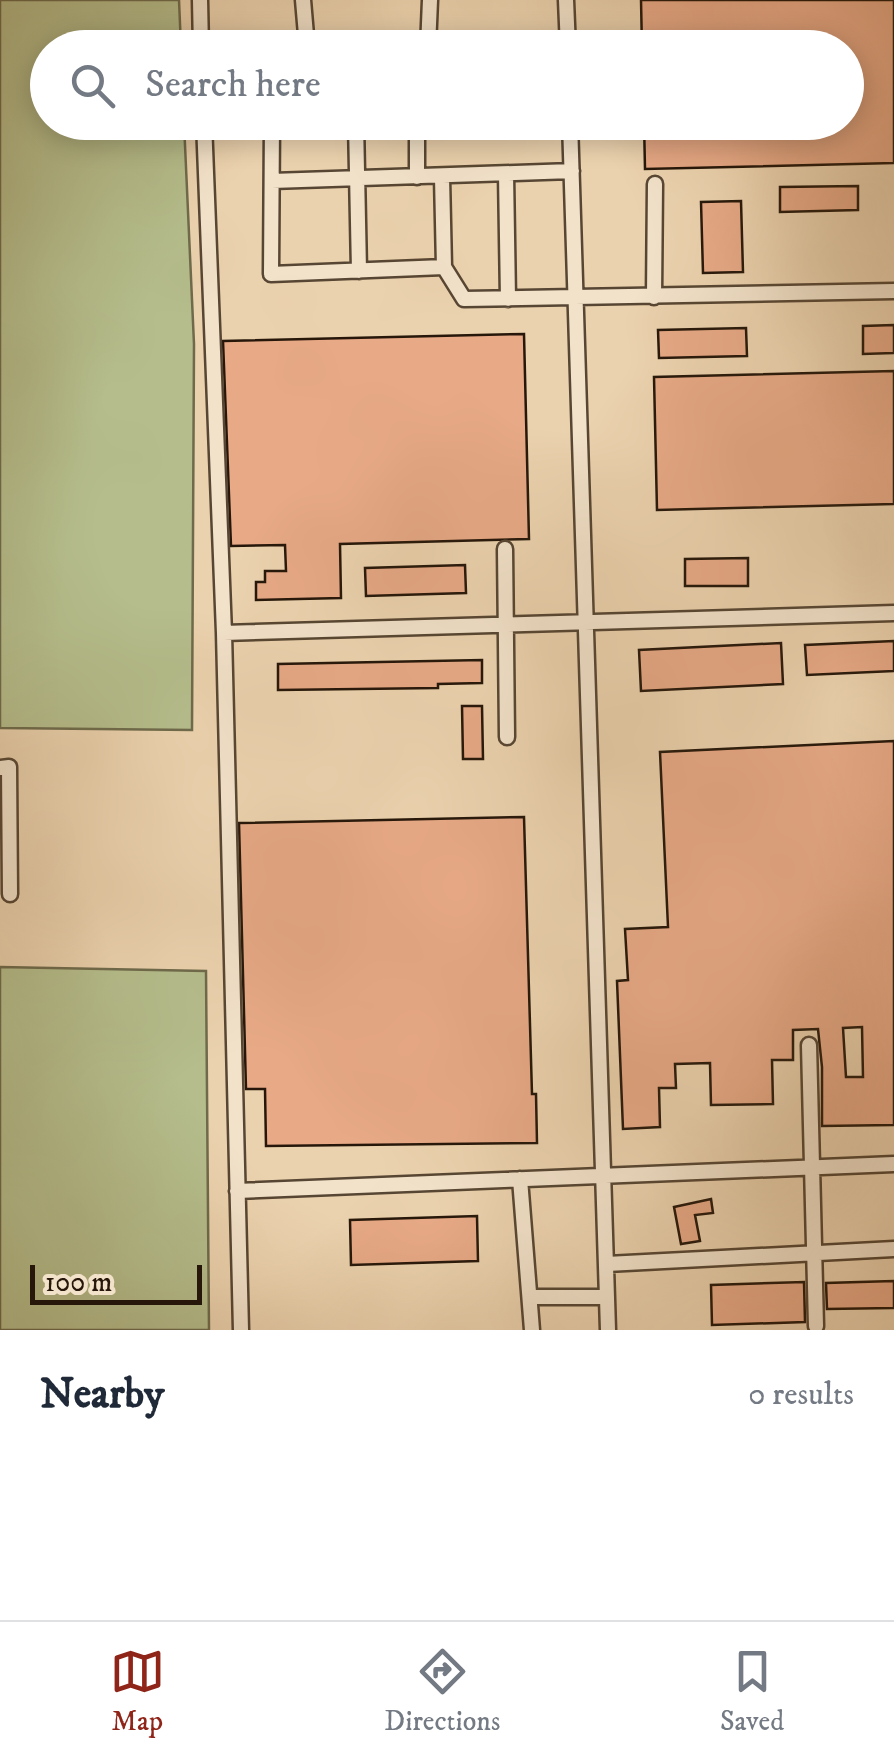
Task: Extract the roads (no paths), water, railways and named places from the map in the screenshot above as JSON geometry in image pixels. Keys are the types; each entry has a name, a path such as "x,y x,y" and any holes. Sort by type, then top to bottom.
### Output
{"lane":[{"path":"200,0 201,30"},
{"path":"302,0 305,30"},
{"path":"429,30 430,0"},
{"path":"566,0 567,30"},
{"path":"205,140 224,633 241,1330"},
{"path":"272,140 271,274 444,268"},
{"path":"357,140 358,271"},
{"path":"417,177 418,140"},
{"path":"571,140 608,1330"},
{"path":"272,181 572,171"},
{"path":"506,174 508,299"},
{"path":"442,177 444,268 464,299 894,291"},
{"path":"654,184 654,297"},
{"path":"505,549 507,737"},
{"path":"224,633 894,613"},
{"path":"0,768 9,767 10,894"},
{"path":"809,1044 816,1326"},
{"path":"237,1192 894,1164"},
{"path":"520,1180 532,1330"},
{"path":"607,1264 894,1249"},
{"path":"530,1297 607,1297"}]}
